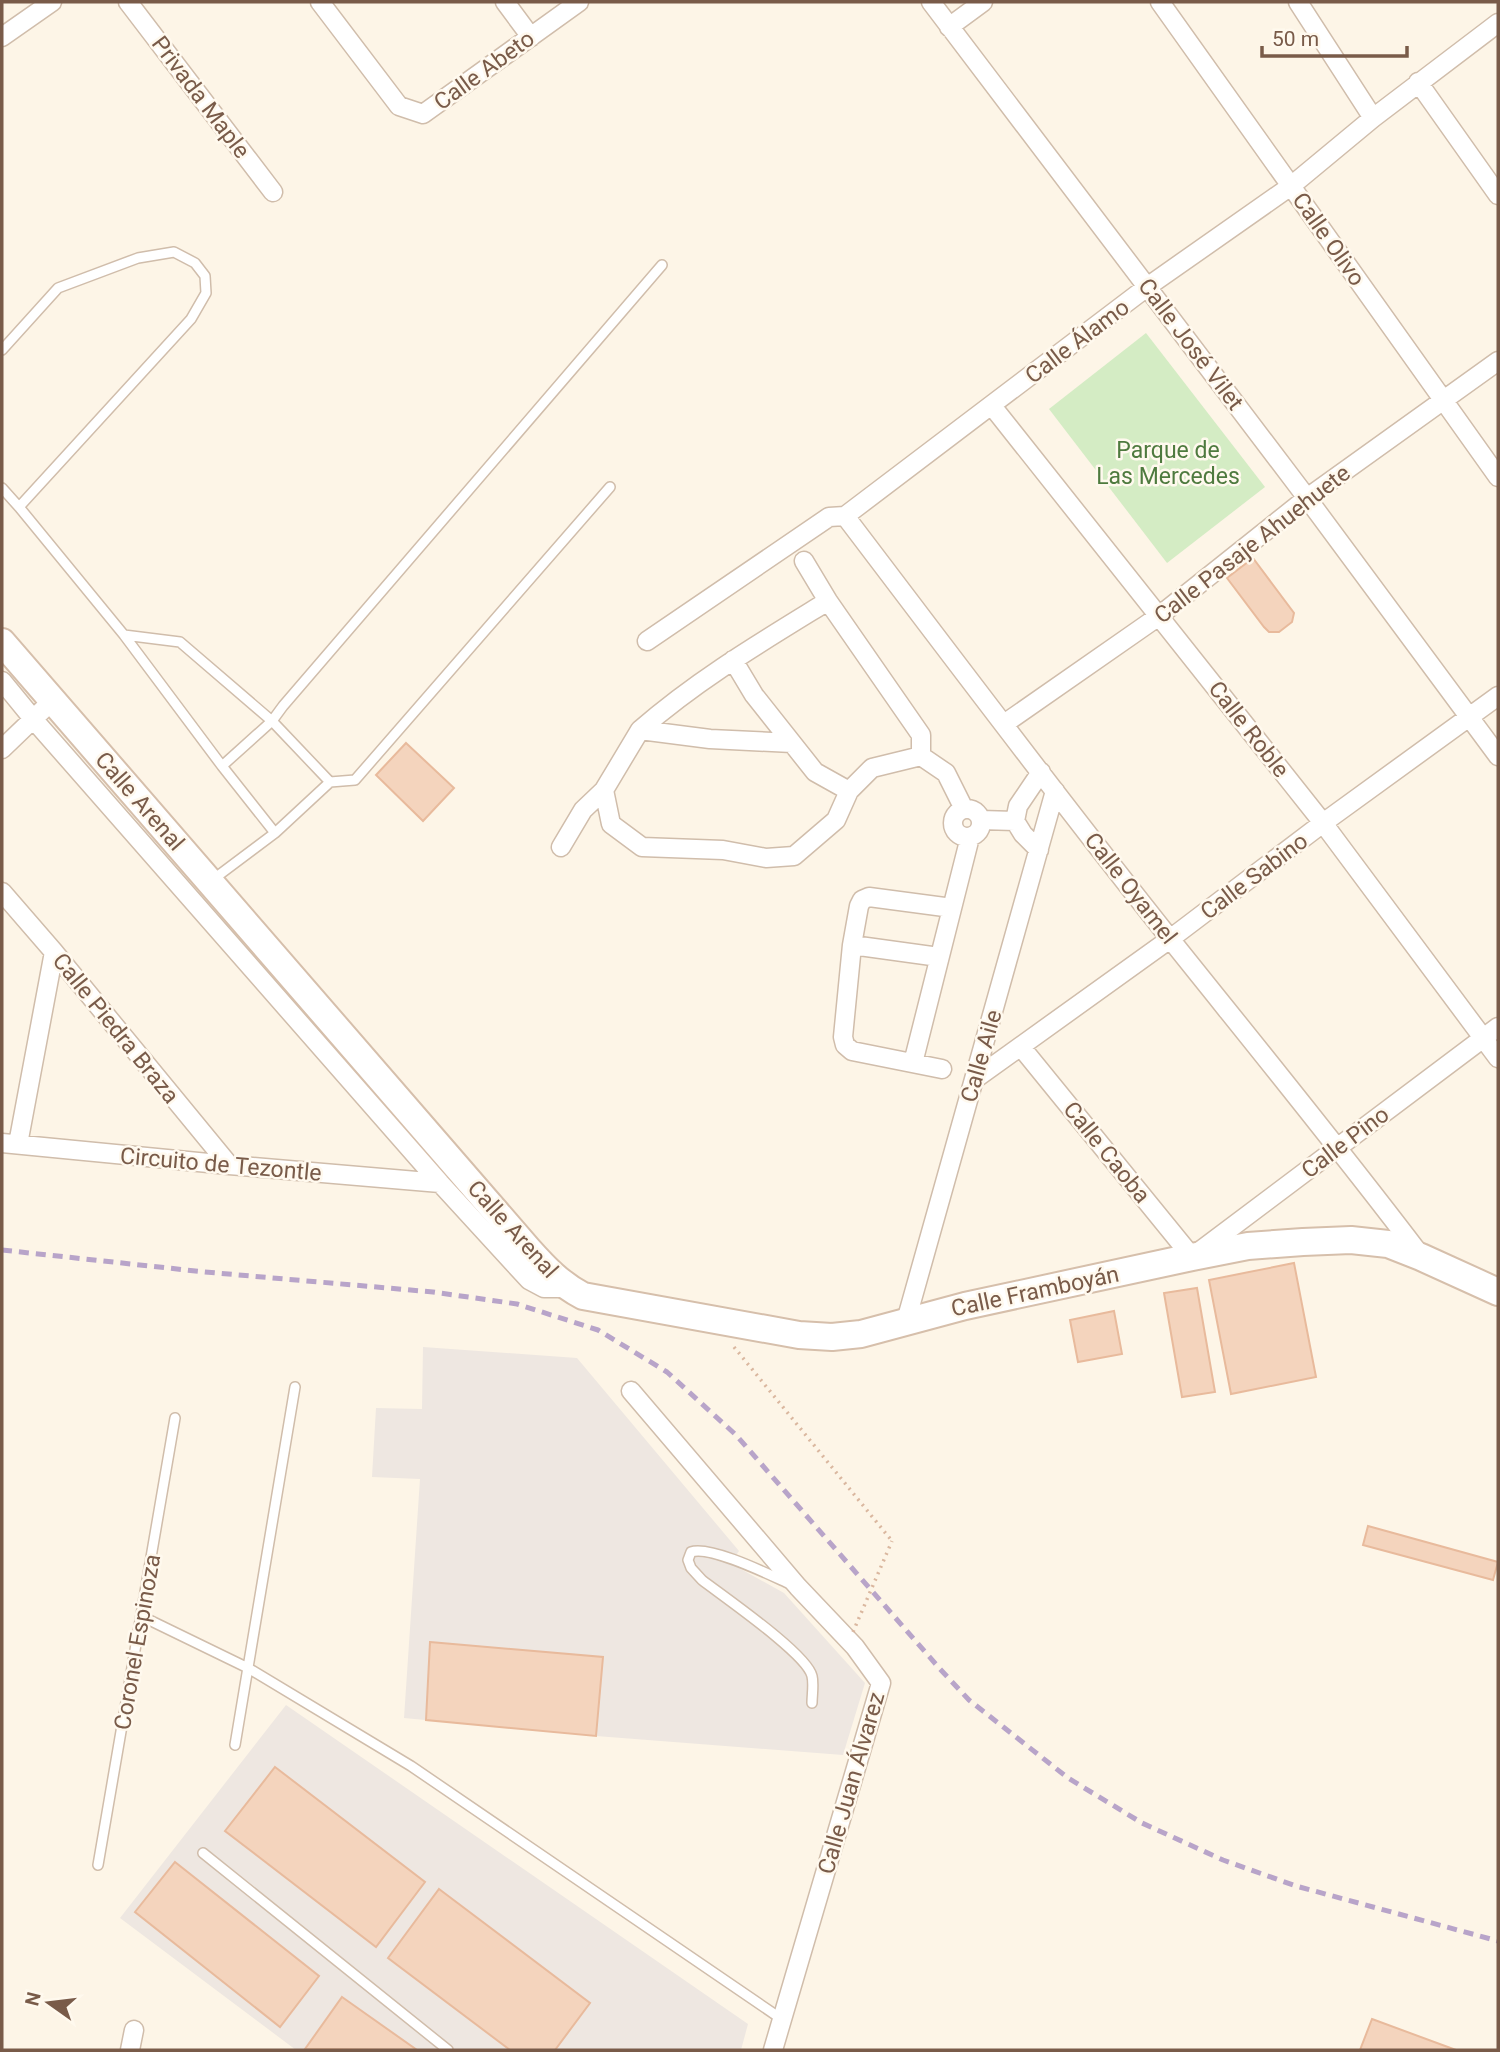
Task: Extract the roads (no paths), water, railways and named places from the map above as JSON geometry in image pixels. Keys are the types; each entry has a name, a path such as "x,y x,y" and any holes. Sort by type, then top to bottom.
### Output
{"street":[{"path":"2,37 52,2"},
{"name":"Privada Maple","path":"128,2 273,192"},
{"name":"Calle Abeto","path":"320,2 399,106 423,114 579,2"},
{"path":"505,2 531,37"},
{"name":"Calle José Vilet","path":"931,2 1307,498 1498,756"},
{"path":"949,27 983,2"},
{"name":"Calle Olivo","path":"1160,2 1498,477"},
{"path":"1298,2 1373,118"},
{"name":"Calle Álamo","path":"646,641 829,517 845,516 1147,287 1291,186 1418,82 1498,23"},
{"path":"1418,82 1498,195"},
{"name":"Calle Pasaje Ahuehuete","path":"1004,724 1159,617 1307,498 1498,361"},
{"name":"Calle Roble","path":"992,406 1491,1032 1498,1058"},
{"name":"Calle Oyamel","path":"845,516 1170,939 1338,1147 1421,1257"},
{"path":"804,561 828,601 921,735 921,755"},
{"path":"561,847 583,810 604,790 639,730 665,708 733,660 828,601"},
{"name":"Calle Arenal","path":"2,642 519,1238 567,1288"},
{"path":"733,660 754,695 815,772 849,791"},
{"name":"Calle Arenal","path":"2,681 440,1183 529,1280 544,1288 567,1288"},
{"name":"Calle Sabino","path":"975,1079 1170,939 1323,823 1498,696"},
{"path":"2,749 53,700"},
{"path":"639,730 792,743"},
{"path":"604,790 611,824 642,847 723,850 766,858 794,856 836,820 849,791 872,768 921,755"},
{"path":"921,755 946,773 964,809"},
{"path":"1039,850 1023,834 1015,821 1018,806 1041,772"},
{"name":"Calle Aile","path":"906,1321 1055,790"},
{"path":"964,809 978,813 981,820 981,827 970,837 963,837 953,826 953,818 957,812 964,809"},
{"path":"981,820 1015,821"},
{"path":"913,1063 970,837"},
{"name":"Calle Piedra Braza","path":"2,892 229,1165"},
{"path":"942,1069 852,1051 845,1045 843,1037 852,945 862,900 869,897 952,908"},
{"path":"852,945 939,957"},
{"path":"10,1143 54,952"},
{"name":"Calle Pino","path":"1192,1257 1491,1032"},
{"name":"Calle Caoba","path":"1021,1047 1192,1257"},
{"name":"Circuito de Tezontle","path":"10,1143 440,1183"},
{"name":"Calle Framboyán","path":"567,1288 583,1296 604,1300 799,1335 832,1337 861,1334 965,1306 1248,1246 1351,1240 1388,1244 1498,1292"},
{"name":"Calle Juan Álvarez","path":"631,1391 798,1587 855,1647 881,1684 774,2050"},
{"path":"130,2050 134,2030"}],"lane":[{"path":"2,350 58,288 138,258 174,252 195,262 205,276 206,293 191,319 19,507"},
{"path":"222,766 272,721 662,265"},
{"path":"210,882 275,834 330,782 355,780 610,487"},
{"path":"2,488 124,635 275,834"},
{"path":"124,635 180,642 272,721 330,782"},
{"path":"235,1745 295,1387"},
{"name":"Coronel Espinoza","path":"98,1865 175,1418"},
{"path":"798,1587 733,1559 707,1552 691,1552 688,1560 691,1568 702,1580 791,1649 806,1664 812,1676 812,1703"},
{"path":"141,1616 248,1668 411,1766 783,2020"},
{"path":"204,1853 448,2050"}],"railway":[{"path":"2,1250 205,1272 433,1292 517,1304 598,1330 667,1372 736,1435 969,1700 1068,1778 1142,1823 1223,1860 1296,1886 1498,1941"}],"park label":[{"name":"Parque de Las Mercedes","path":"1168,463"}]}
